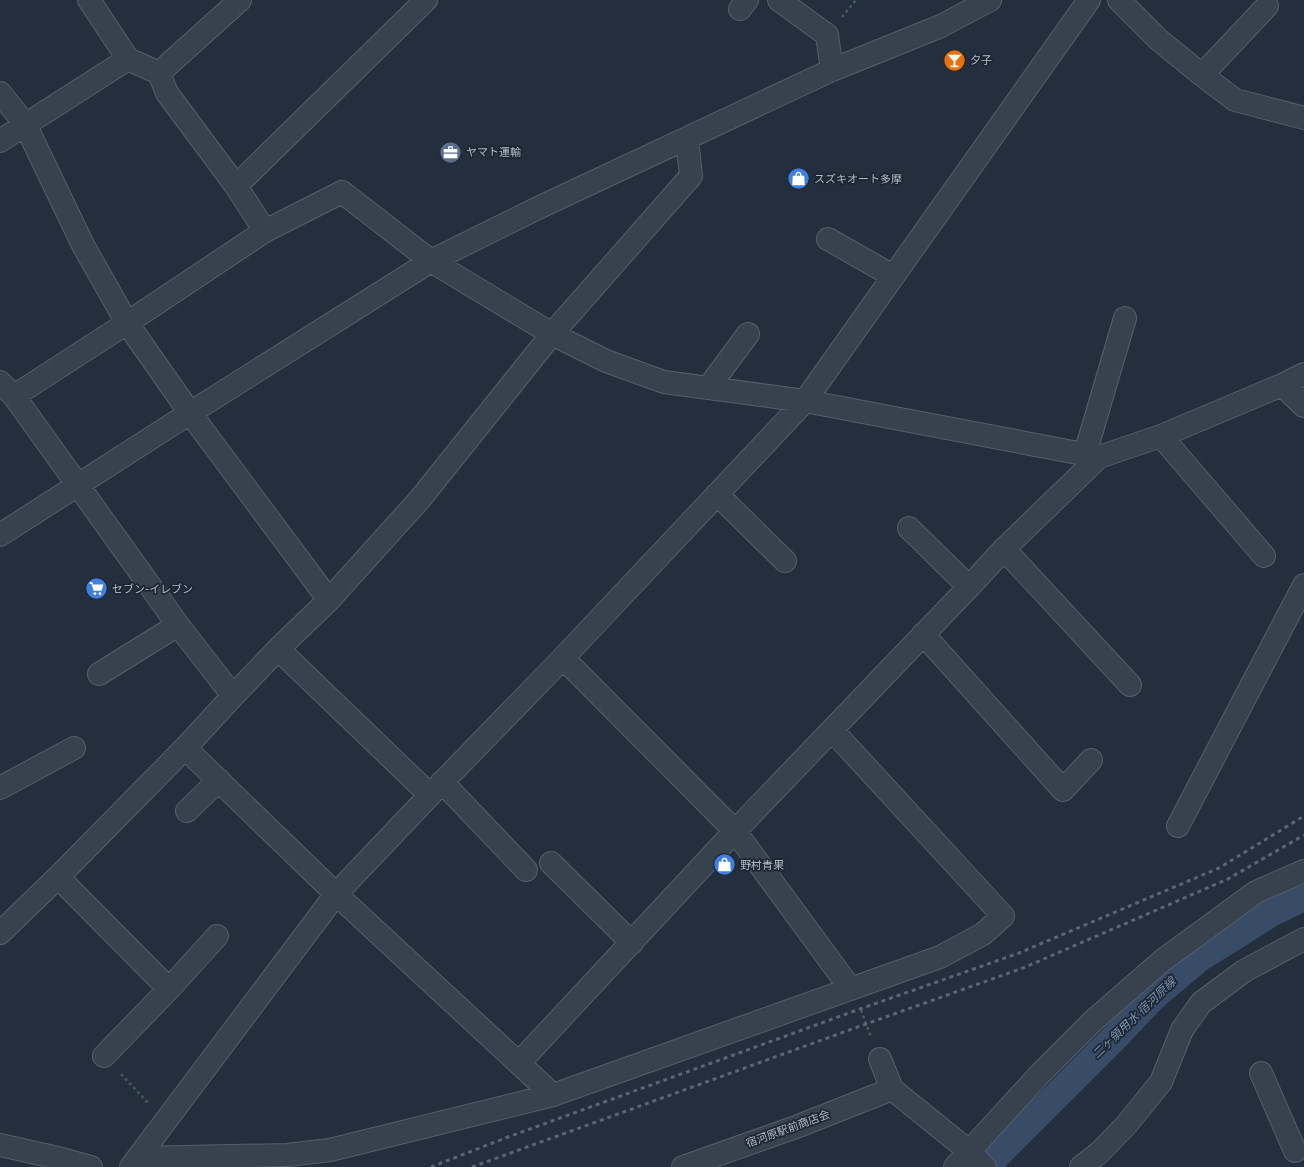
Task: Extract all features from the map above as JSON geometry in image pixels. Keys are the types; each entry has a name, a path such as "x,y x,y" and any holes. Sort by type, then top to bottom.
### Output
{"street":[{"path":"89,0 128,59 159,73 167,93 236,186 265,231"},
{"path":"159,73 240,0"},
{"path":"236,186 426,0"},
{"path":"779,0 826,35 832,70"},
{"path":"0,535 431,261 538,208 832,70 941,26 990,0"},
{"path":"135,1163 336,894 563,658 805,401 1089,0"},
{"path":"1119,0 1159,40 1235,100 1304,118"},
{"path":"1202,75 1267,6"},
{"path":"0,141 128,59"},
{"path":"0,92 25,124 83,245 127,323 190,413 329,600"},
{"path":"0,932 185,748 278,649 329,600 420,499 552,334 691,176 687,139"},
{"path":"233,696 178,625 7,389 127,323 265,231 342,192 431,261 552,334 606,361 664,382 805,401 1092,455 1161,436 1282,385 1304,374"},
{"path":"828,239 893,276"},
{"path":"519,1063 735,832 1004,550 1092,455 1126,318"},
{"path":"708,388 748,334"},
{"path":"1282,385 1304,406"},
{"path":"1161,436 1264,556"},
{"path":"717,494 785,561"},
{"path":"909,528 969,586"},
{"path":"1004,550 1130,685"},
{"path":"1178,826 1304,585"},
{"path":"99,674 178,625"},
{"path":"923,634 1063,790 1091,760"},
{"path":"278,649 526,870"},
{"path":"563,658 735,832 850,988"},
{"path":"135,1163 287,1155 330,1150 553,1095 940,957 983,934 1003,916 832,730"},
{"path":"0,788 74,748"},
{"path":"185,748 336,894 553,1095"},
{"path":"187,811 219,780"},
{"path":"551,863 632,943"},
{"path":"876,1050 892,1089 972,1161 1039,1075 1094,1020 1163,960 1256,892 1304,871"},
{"path":"58,876 169,989"},
{"path":"104,1056 169,989 217,936"},
{"path":"1081,1167 1106,1160 1127,1124 1161,1082 1182,1030 1201,1003 1244,971 1304,938"},
{"path":"1261,1073 1297,1155"},
{"name":"宿河原駅前商店会","path":"683,1167 796,1127 892,1089"},
{"path":"0,1145 91,1167"}],"path":[{"path":"850,988 876,1050"},
{"path":"104,1056 165,1122"}],"waterway":[{"name":"二ヶ領用水 宿河原線","path":"985,1167 1153,997 1198,959 1271,913 1304,897"}],"railway":[{"path":"431,1167 508,1137 1019,953 1219,868 1304,816"},
{"path":"472,1167 1023,968 1228,879 1304,835"}],"place":[{"name":"夕子","path":"955,60"},
{"name":"ヤマト運輸","path":"451,152"},
{"name":"スズキオート多摩","path":"798,179"},
{"name":"セブン-イレブン","path":"97,589"},
{"name":"野村青果","path":"724,865"}]}
